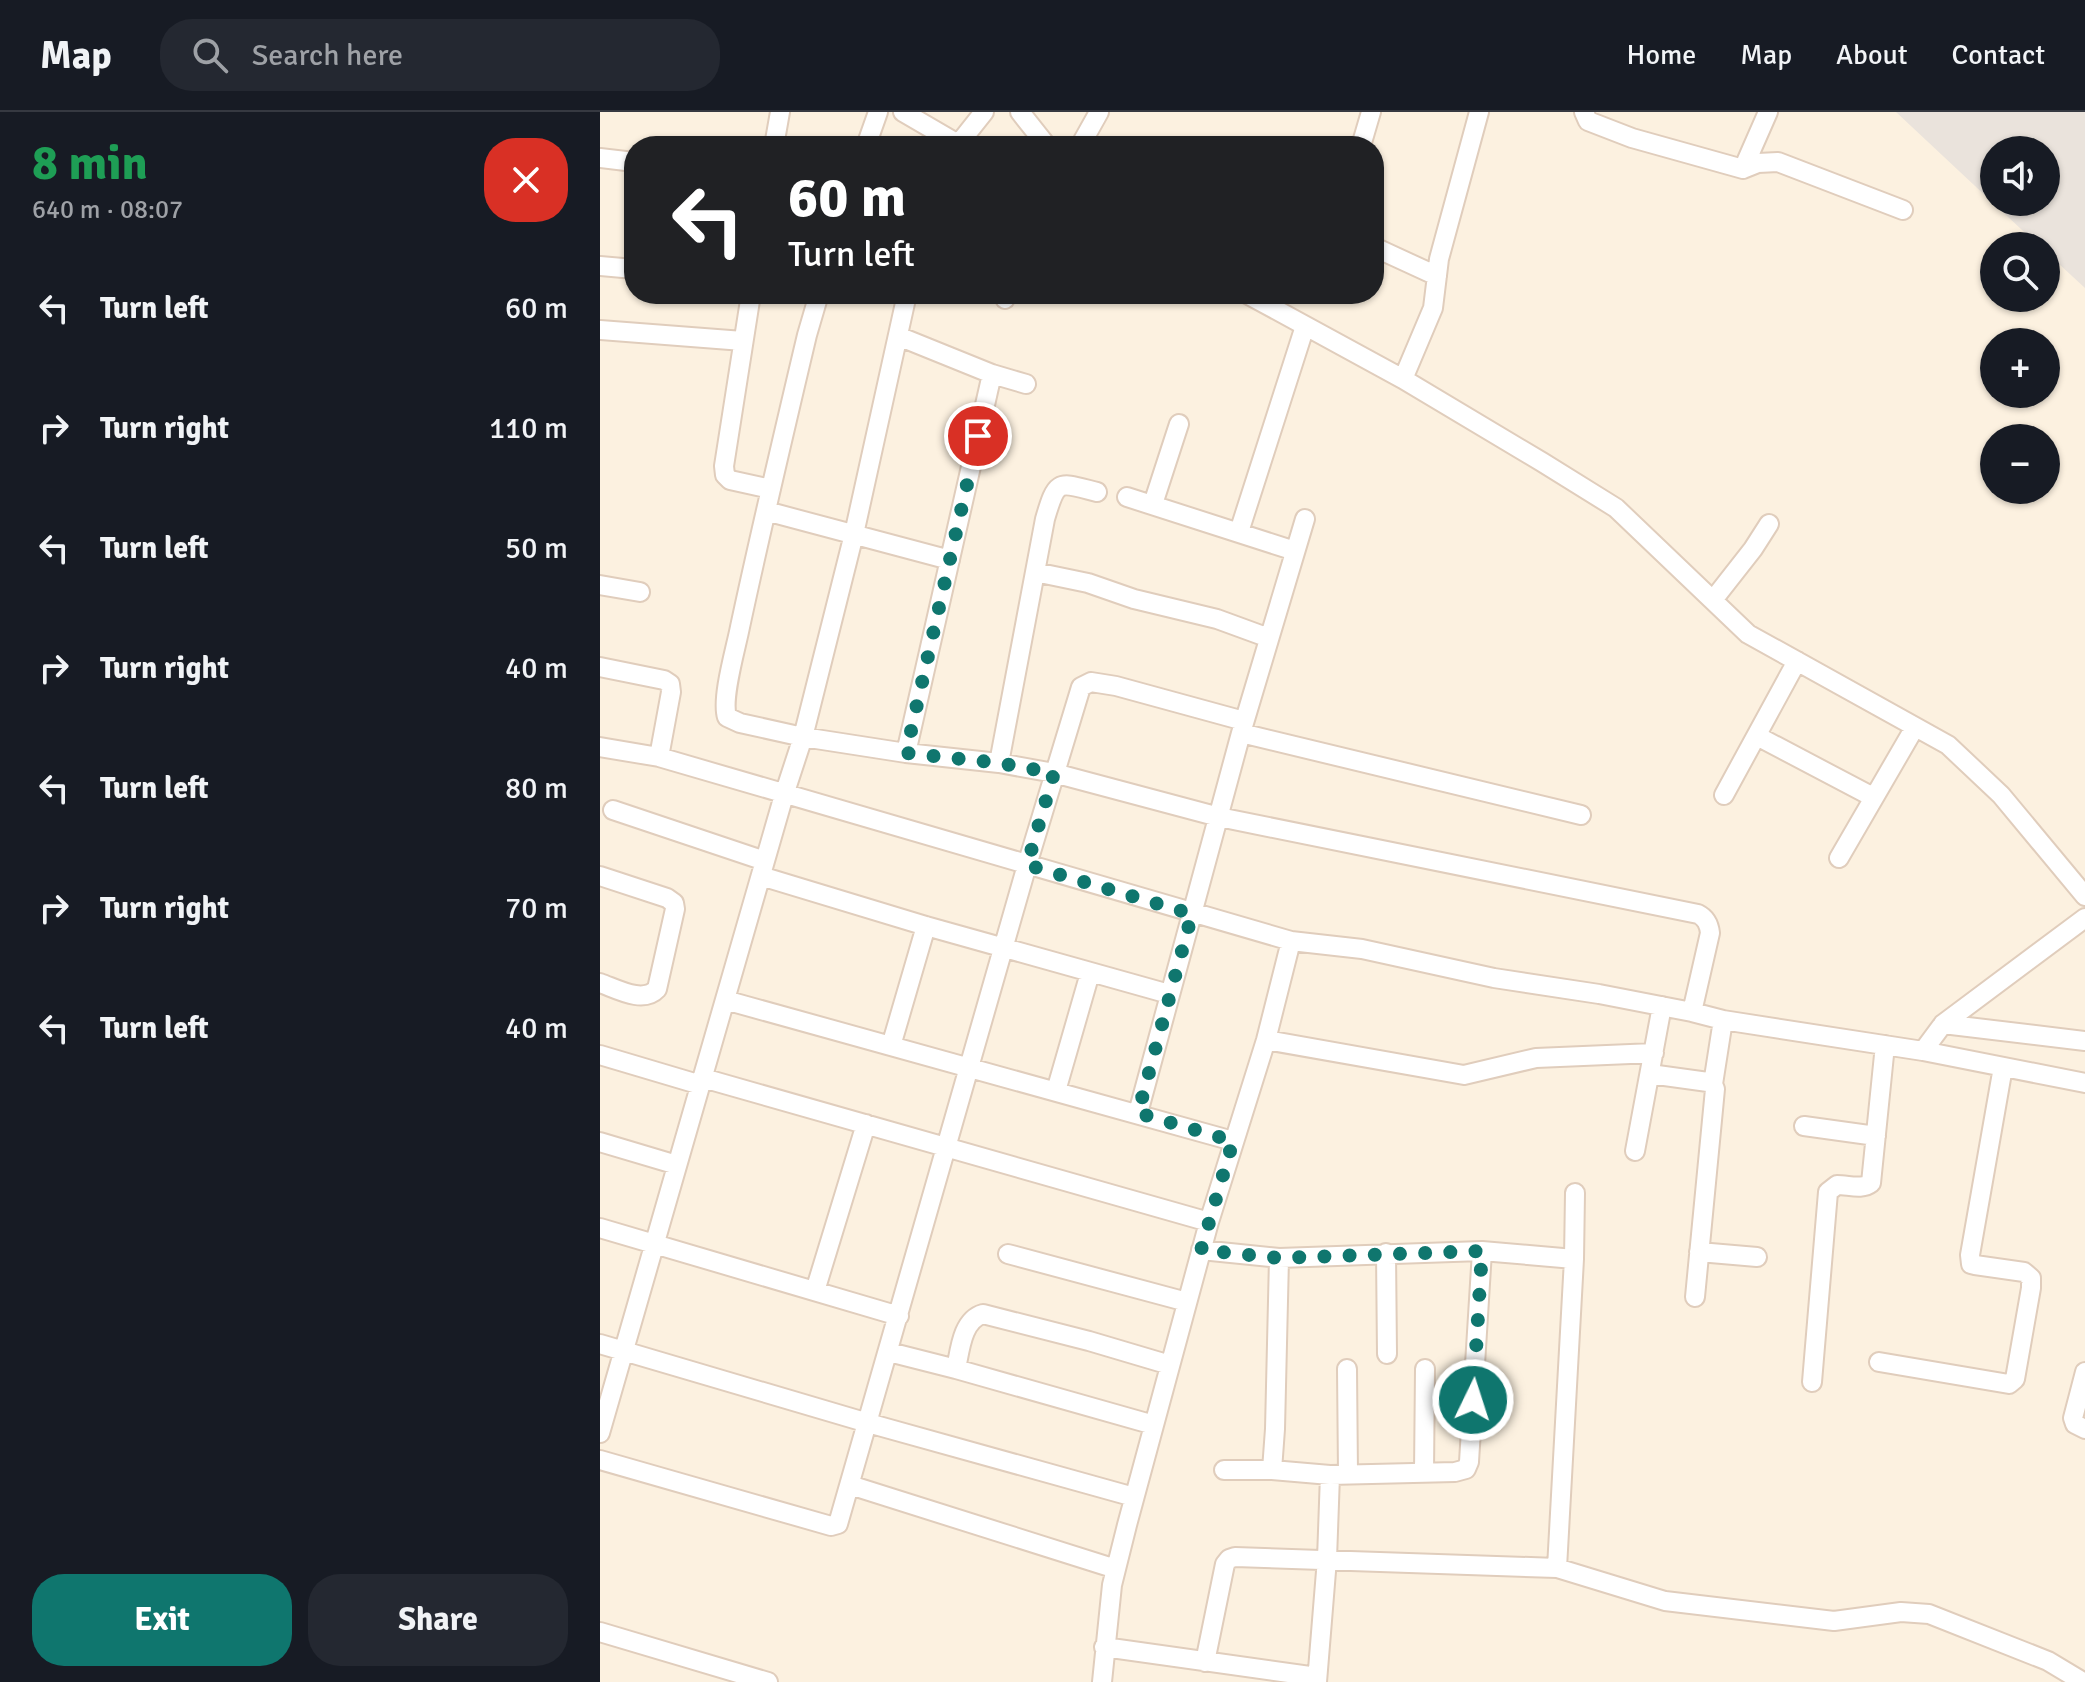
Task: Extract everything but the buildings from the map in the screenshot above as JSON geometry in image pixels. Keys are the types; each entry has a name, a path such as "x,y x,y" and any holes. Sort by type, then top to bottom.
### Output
{"street":[{"path":"776,136 780,112"},
{"path":"870,136 878,112"},
{"path":"903,112 943,136"},
{"path":"965,136 984,112"},
{"path":"1020,112 1039,136"},
{"path":"1086,136 1099,112"},
{"path":"1364,136 1371,112"},
{"path":"1403,379 1433,308 1439,259 1479,112"},
{"path":"1584,112 1588,121 1632,138 1743,169 1758,163 1778,162 1903,210"},
{"path":"1743,169 1768,112"},
{"path":"600,158 624,161"},
{"path":"1384,252 1437,276"},
{"path":"600,266 624,268"},
{"path":"749,304 725,475 730,480 771,489"},
{"path":"816,304 728,681 727,717 740,723 803,737 1054,773 1219,817 1698,914 1704,917 1710,933 1692,1012"},
{"path":"600,1433 803,737 854,534 905,304"},
{"path":"1265,304 1403,379 1616,508 1748,634 1948,745 2001,795 2085,896"},
{"path":"1239,532 1305,326"},
{"path":"600,330 743,341"},
{"path":"898,336 992,374 1026,384"},
{"path":"906,753 992,374"},
{"path":"1153,504 1179,424"},
{"path":"999,763 1045,519 1053,493 1056,488 1067,485 1097,492"},
{"path":"1127,497 1295,551"},
{"path":"766,511 950,560"},
{"path":"1138,1113 1243,727 1305,519"},
{"path":"1713,600 1769,524"},
{"path":"1035,572 1088,583 1134,599 1217,619 1269,638"},
{"path":"600,585 640,592"},
{"path":"1724,795 1797,661"},
{"path":"600,667 664,680 670,684 659,757"},
{"path":"600,1460 836,1526 889,1352 1054,773 1084,684 1091,682 1116,686 1243,727 1492,795 1581,815"},
{"path":"1839,858 1915,727"},
{"path":"1757,736 1873,797"},
{"path":"600,747 659,757 1291,941 1362,949 1494,978 1599,994 1723,1020 1923,1051 2085,1083"},
{"path":"613,810 926,926 1169,994"},
{"path":"600,876 667,898 674,903 675,909 654,993 639,996 600,983"},
{"path":"1923,1051 1943,1024 2085,918"},
{"path":"891,1046 926,926"},
{"path":"1102,1682 1112,1585 1134,1497 1209,1222 1266,1040 1291,941"},
{"path":"1056,1091 1090,973"},
{"path":"725,1000 1233,1141"},
{"path":"1635,1151 1662,1006"},
{"path":"1695,1297 1715,1089 1713,1084 1723,1020"},
{"path":"1943,1024 2085,1041"},
{"path":"1266,1040 1464,1075 1536,1058 1654,1053"},
{"path":"1812,1382 1828,1192 1837,1185 1870,1185 1885,1045"},
{"path":"600,1055 866,1124 1209,1222"},
{"path":"1879,1362 2009,1384 2015,1379 2031,1278 2024,1272 1971,1264 1970,1255 2003,1067"},
{"path":"1650,1074 1713,1084"},
{"path":"815,1291 866,1124"},
{"path":"1804,1126 1876,1136"},
{"path":"600,1142 677,1165"},
{"path":"1557,1568 1575,1193"},
{"path":"600,1228 899,1316"},
{"path":"1201,1250 1279,1258 1482,1251 1574,1259"},
{"path":"1224,1470 1339,1474 1461,1471 1468,1466 1482,1251"},
{"path":"1699,1252 1757,1257"},
{"path":"1386,1253 1387,1354"},
{"path":"1008,1254 1187,1302"},
{"path":"1272,1470 1279,1258"},
{"path":"956,1369 967,1327 972,1318 983,1314 1170,1365"},
{"path":"600,1344 1134,1497"},
{"path":"889,1352 1154,1425"},
{"path":"1104,1647 1317,1679 1347,1369"},
{"path":"1424,1472 1425,1369"},
{"path":"2085,1372 2073,1418 2075,1424 2085,1429"},
{"path":"850,1485 1116,1569"},
{"path":"1205,1662 1225,1564 1229,1559 1327,1559 1557,1568 1665,1601 1834,1621 1901,1612 1929,1614 2048,1661 2083,1682"},
{"path":"600,1632 711,1674 768,1682"}],"shaded area":[{"path":"1896,112 2085,112 2085,288 2060,265 2060,232 2024,232 2007,216 2060,216 2060,136 1980,136 1980,191"}],"route":[{"path":"978,436 906,753 999,763 1054,773 1027,865 1192,914 1138,1113 1233,1141 1201,1250 1279,1258 1482,1251 1473,1400"}]}
